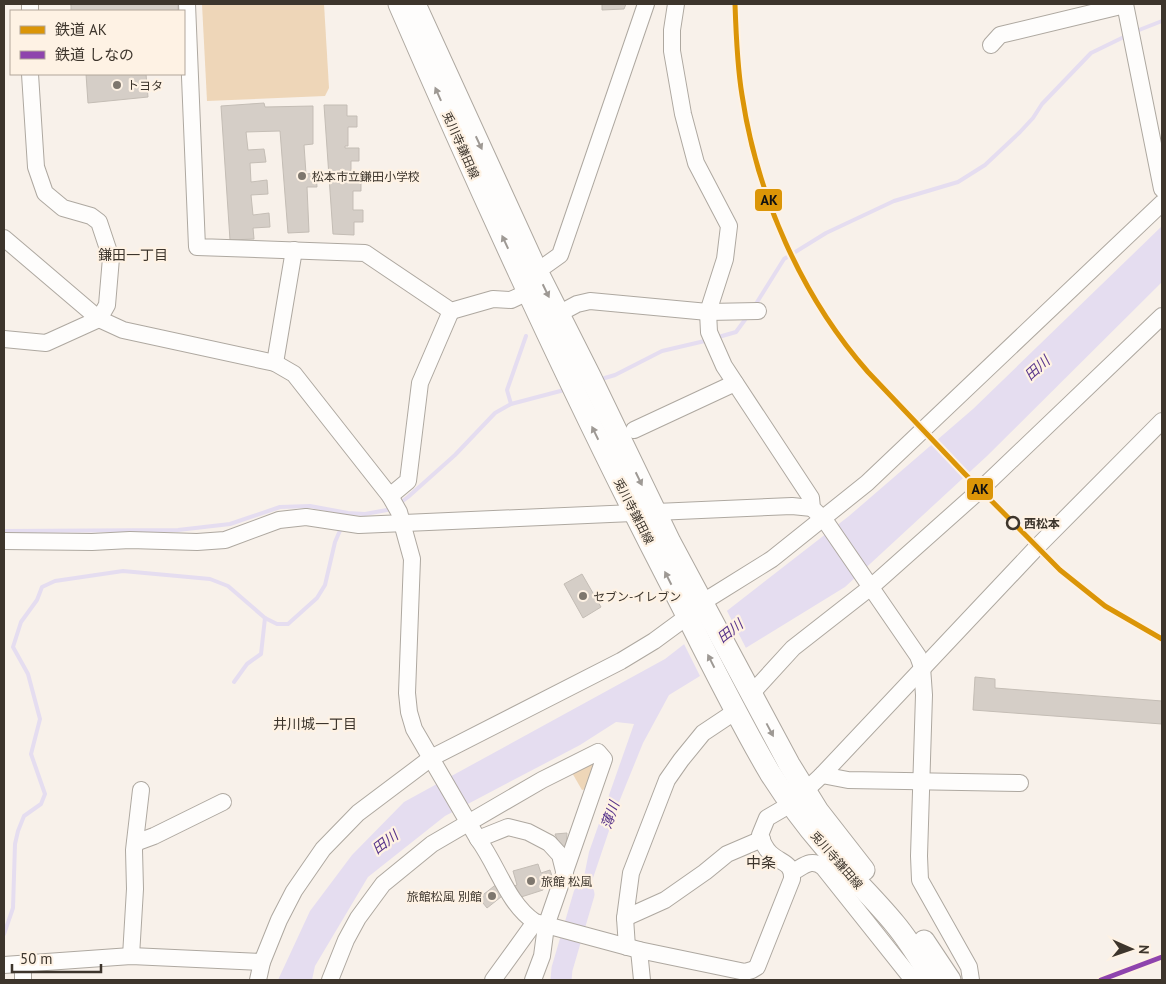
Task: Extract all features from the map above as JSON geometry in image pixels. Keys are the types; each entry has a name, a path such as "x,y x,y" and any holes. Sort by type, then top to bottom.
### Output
{"main road":[{"name":"兎川寺鎌田線","path":"399,4 456,136 528,279 550,318 645,513 697,612 750,690 776,741 798,797 822,844 899,919 946,971 950,980"},
{"name":"兎川寺鎌田線","path":"415,4 528,279"},
{"name":"兎川寺鎌田線","path":"697,612 733,706 770,772 798,797"},
{"name":"兎川寺鎌田線","path":"899,919 933,980"}],"street":[{"path":"187,4 198,247 365,253 450,311 493,299 511,300 528,279 560,255 646,4"},
{"path":"676,4 672,30 672,51 683,114 696,163 729,226 725,259 708,312 711,339 724,366 811,498 820,517 870,585 918,656 922,667 924,695 919,856 920,880 969,967 971,980"},
{"path":"991,45 1000,35 1125,4 1162,189"},
{"path":"4,339 46,343 99,319 107,305 111,258 99,222 91,216 63,208 45,192 36,167 30,75"},
{"path":"258,980 262,962 279,920 294,892 323,850 358,813 433,761 621,661 654,641 772,559 820,517 867,483 1162,203"},
{"path":"4,238 99,319 123,330 275,363 294,374 396,508 412,559 407,693 409,712 414,729 524,915 545,925 633,949 746,976 757,967 792,879 793,872 788,865 771,854 760,835 767,818 798,797 822,775 1037,547 1162,421"},
{"path":"275,363 294,250"},
{"path":"550,318 577,304 590,301 708,312 758,311"},
{"path":"396,508 408,481 420,382 450,311"},
{"path":"750,690 793,648 870,585 980,490 1162,316"},
{"path":"634,430 735,383"},
{"path":"4,541 92,542 130,540 197,542 225,540 279,520 306,517 345,522 396,508 645,513 792,506 820,517"},
{"path":"642,980 625,918 631,873 667,780 703,733 733,706"},
{"path":"330,980 346,940 358,918 383,884 432,844 468,820 598,752 604,759 565,876 545,925 542,956 533,980"},
{"path":"822,775 848,780 1020,783"},
{"path":"131,956 135,889 135,843 141,790"},
{"path":"135,843 154,836 223,802"},
{"path":"478,839 508,827 528,832 550,843 560,856 565,876"},
{"path":"625,918 665,900 727,854 762,839"},
{"path":"793,872 812,862 823,867 912,980"},
{"path":"493,980 545,925"},
{"path":"4,965 131,956 262,962"},
{"path":"23,964 23,980"}],"shaded area":[{"path":"202,4 324,4 329,88 325,96 207,101"},
{"path":"599,758 589,788 582,790 571,771"}],"water":[{"name":"田川","path":"1162,226 1162,282 987,456 845,587 669,695 643,743 617,807 570,946 589,852 634,724 616,722 580,745 445,816 368,877 315,966 312,980 278,980 310,911 352,855 404,802 665,659 849,516 973,409"}],"pier":[{"path":"726,609 747,650 701,678 683,642"}],"building":[{"path":"69,4 178,4 178,10 71,10 71,5"},
{"path":"602,4 626,4 624,9 602,10"},
{"name":"トヨタ","path":"86,75 146,75 148,97 88,103"},
{"path":"264,103 265,107 313,106 313,144 304,145 306,174 316,173 317,187 307,187 309,232 288,233 280,131 246,132 248,150 264,149 266,162 250,163 251,182 267,180 268,194 251,195 253,215 269,213 270,227 253,228 254,239 230,240 221,106"},
{"path":"324,105 347,105 347,116 357,116 357,127 348,127 348,146 345,146 345,148 359,148 359,161 351,161 351,178 361,178 361,191 353,191 353,210 363,210 363,222 354,222 354,235 333,234"},
{"path":"582,574 601,607 583,618 564,584"},
{"path":"975,677 995,679 995,688 1162,701 1162,724 973,710"},
{"path":"567,833 566,854 563,854 555,834"},
{"name":"旅館 松風","path":"538,864 541,873 550,870 553,879 541,883 543,890 518,898 514,886 517,885 513,871"},
{"name":"旅館松風 別館","path":"498,883 506,893 487,908 479,898"}],"waterway":[{"path":"1134,32 1162,21"},
{"path":"754,307 784,259 826,233 894,201 958,182 985,165 1020,132 1033,118 1042,104 1091,53 1128,35"},
{"path":"715,338 736,332 747,317"},
{"path":"511,404 507,390 526,336"},
{"path":"598,380 615,375 662,351 709,340"},
{"path":"400,503 455,455 495,413 511,404 568,389"},
{"path":"4,531 178,530 230,524 280,507 310,506 365,514 387,510 392,507"},
{"path":"4,934 13,908 15,844 18,831 24,816 41,804 45,794 31,754 40,719 28,674 13,647 21,622 37,600 42,587 55,581 123,571 210,579 228,586 265,618 277,624 288,624 317,598 325,585 335,542 342,526"},
{"path":"234,682 247,664 261,654 265,618"},
{"name":"薄川","path":"561,980 562,969 584,894"}],"rail line":[{"name":"AK","path":"735,4 740,84 749,132 759,170 771,207 786,242 822,311 868,372 1060,570 1105,606 1162,639"},
{"name":"しなの","path":"1101,980 1162,957"}],"place":[{"name":"トヨタ","path":"117,85"},
{"name":"松本市立鎌田小学校","path":"302,176"},
{"name":"西松本","path":"1013,523"},
{"name":"セブン-イレブン","path":"583,596"},
{"name":"旅館 松風","path":"531,881"},
{"name":"旅館松風 別館","path":"492,896"}],"district":[{"name":"鎌田一丁目","path":"133,255"},
{"name":"井川城一丁目","path":"315,724"},
{"name":"中条","path":"761,862"}]}
